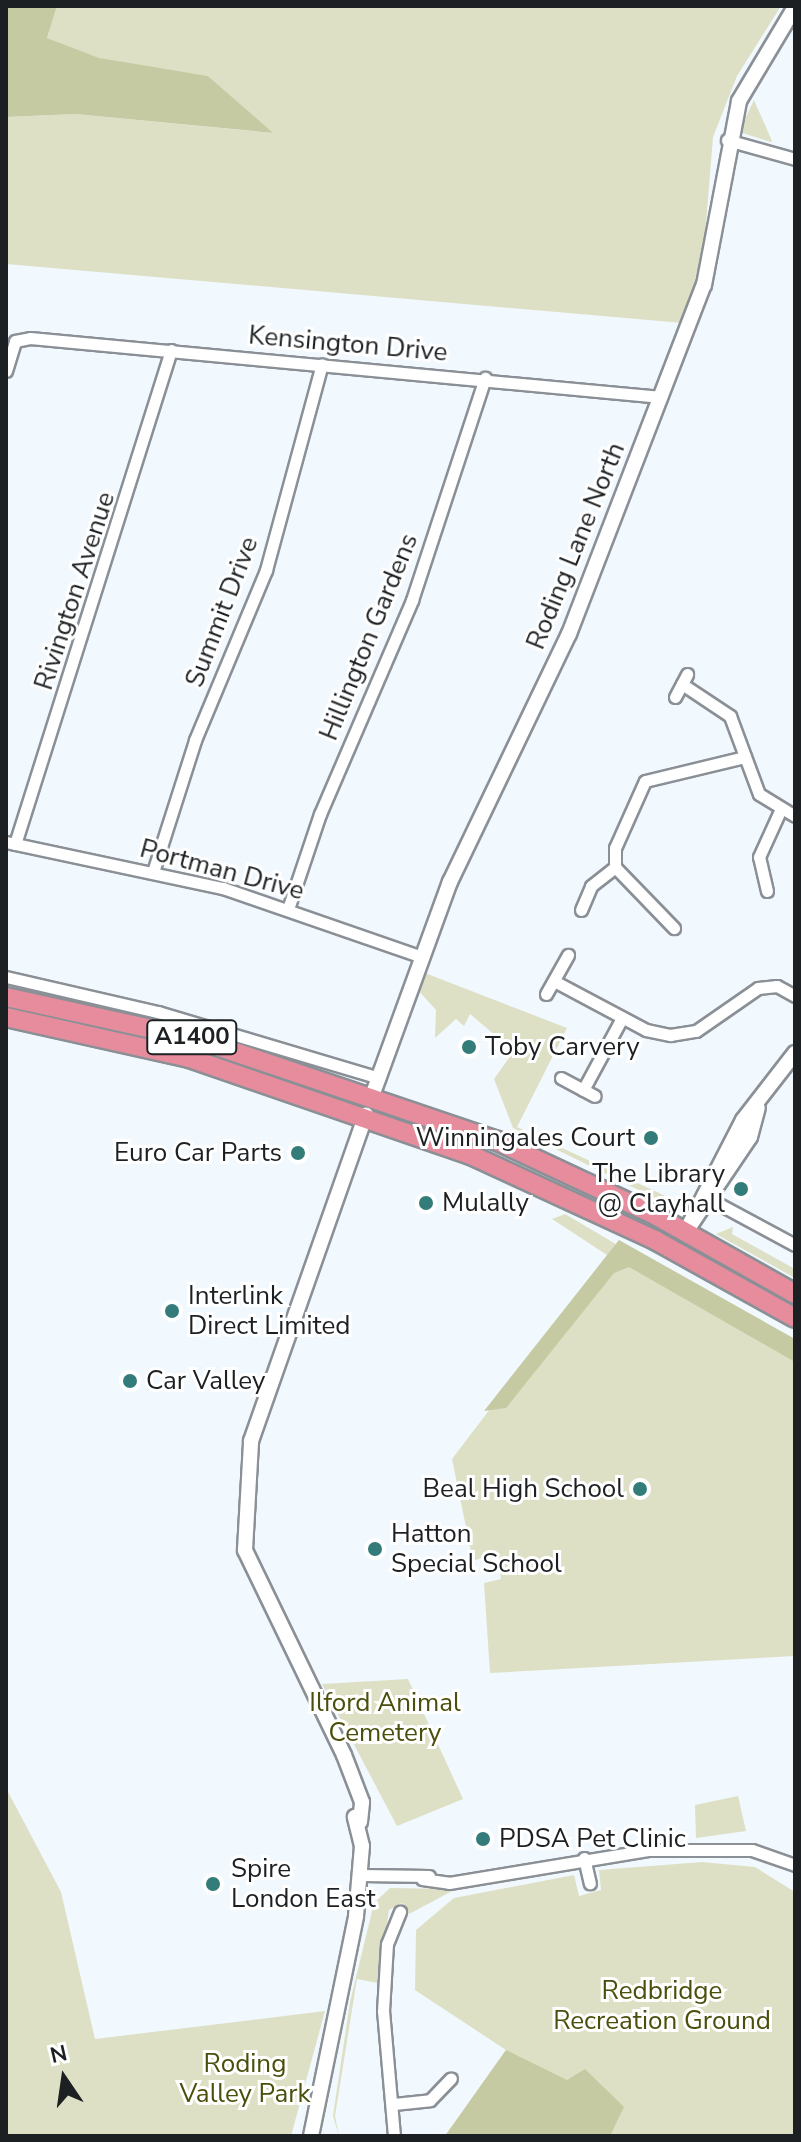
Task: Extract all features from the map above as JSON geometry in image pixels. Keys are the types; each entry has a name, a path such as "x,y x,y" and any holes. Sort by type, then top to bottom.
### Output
{"highway":[{"name":"A1400","path":"6,997 193,1038 376,1087 580,1177 795,1294"},
{"name":"A1400","path":"6,1017 189,1058 366,1115 554,1191 667,1247 791,1316"},
{"path":"667,1247 685,1233 693,1248 765,1290 791,1316"}],"street":[{"name":"Roding Lane North","path":"376,1087 450,882 569,634 713,256 727,140 739,101 795,7"},
{"path":"727,140 795,159"},
{"name":"Kensington Drive","path":"6,371 15,341 30,338 485,378 661,397"},
{"name":"Rivington Avenue","path":"10,843 171,350"},
{"name":"Summit Drive","path":"153,872 195,740 266,570 322,364"},
{"name":"Hillington Gardens","path":"288,909 320,814 412,600 485,378"},
{"path":"675,697 685,679 730,716 759,794 780,811 795,816"},
{"path":"674,928 615,867 615,848 645,781 745,757"},
{"path":"767,891 759,857 780,811"},
{"name":"Portman Drive","path":"10,843 153,872 288,909 422,957"},
{"path":"581,910 591,886 615,867"},
{"path":"546,994 568,955"},
{"path":"6,977 173,1016 376,1087"},
{"path":"554,981 622,1018 670,1035 696,1031 758,988 777,986 795,996"},
{"path":"583,1090 622,1018"},
{"path":"685,1233 705,1197 755,1127 758,1108 795,1053"},
{"path":"561,1078 595,1096"},
{"path":"311,2136 362,1875 360,1822 357,1798 344,1755 245,1550 251,1441 366,1115"},
{"path":"705,1197 795,1245"},
{"path":"362,1875 460,1878 584,1858 752,1850 795,1865"},
{"path":"584,1858 590,1883"},
{"path":"394,2136 394,2104 383,2011 387,1944 400,1912"},
{"path":"394,2104 430,2100 451,2078"}],"green space":[{"path":"6,6 57,6 47,38 99,58 208,76 273,133 75,114 6,117"},
{"path":"57,6 781,6 737,76 713,137 704,248 683,323 6,264 6,117 75,114 272,133 208,76 99,59 47,38"},
{"path":"754,100 772,141 771,142 739,132"},
{"path":"425,973 567,1028 517,1127 674,1200 685,1198 673,1207 513,1128 494,1079 514,1051 470,1014 464,1026 456,1019 435,1038 436,1010 418,990"},
{"name":"Beal High School","path":"565,1214 795,1350 795,1656 490,1673 484,1583 501,1579 496,1553 473,1561 452,1459 607,1255 552,1219"},
{"path":"733,1227 732,1234 795,1269 795,1278 716,1234"},
{"path":"619,1240 795,1339 795,1362 629,1267 614,1273 506,1408 484,1411"},
{"name":"Ilford Animal Cemetery","path":"408,1679 463,1799 397,1826 322,1684"},
{"name":"Roding Valley Park","path":"6,1788 61,1892 95,2039 325,2011 291,2136 6,2136"},
{"path":"738,1796 746,1831 696,1838 695,1805"},
{"name":"Redbridge Recreation Ground","path":"702,1862 755,1867 795,1892 795,2136 445,2136 506,2050 415,1990 416,1930 454,1898 574,1875 579,1896 601,1890 599,1870"},
{"path":"390,1888 456,1889 409,1914 402,1903 389,1910 378,1983 357,1979 335,2116 339,2136 333,2116 350,2002 374,1903"},
{"path":"506,2050 567,2080 585,2069 624,2107 610,2136 445,2136"}],"place":[{"name":"Toby Carvery","path":"469,1047"},
{"name":"Winningales Court","path":"651,1138"},
{"name":"Euro Car Parts","path":"298,1153"},
{"name":"The Library @ Clayhall","path":"741,1189"},
{"name":"Mulally","path":"426,1203"},
{"name":"Interlink Direct Limited","path":"172,1311"},
{"name":"Car Valley","path":"130,1381"},
{"name":"Beal High School","path":"640,1489"},
{"name":"Hatton Special School","path":"375,1549"},
{"name":"PDSA Pet Clinic","path":"483,1839"},
{"name":"Spire London East","path":"213,1884"}]}
